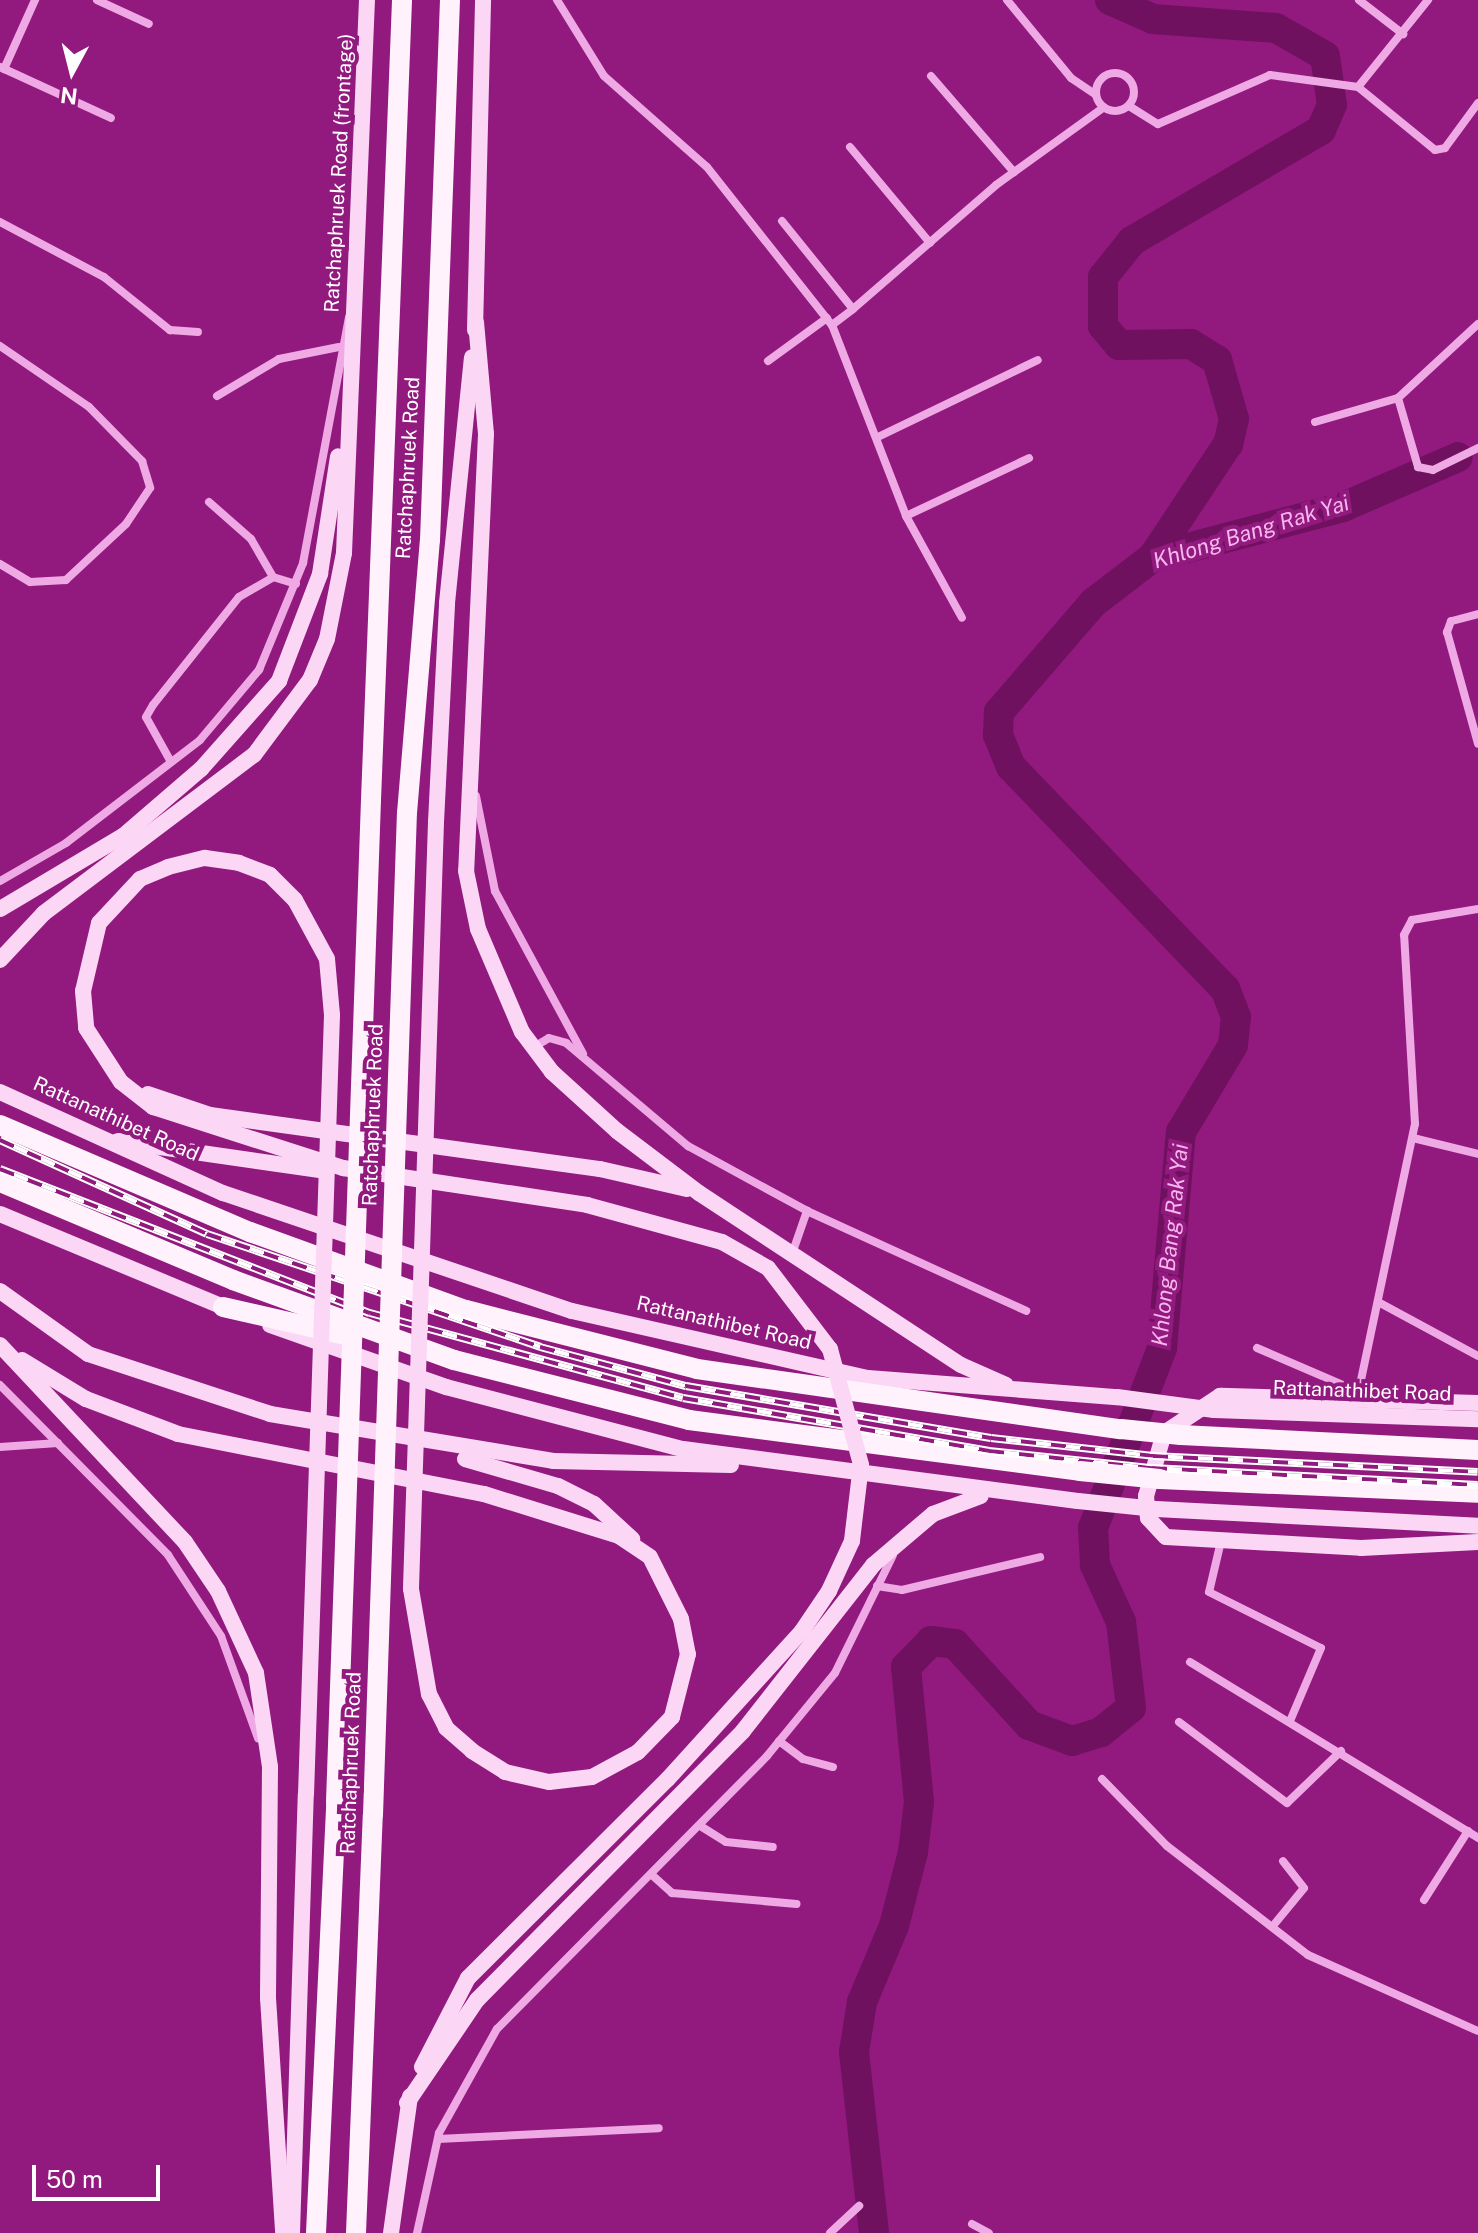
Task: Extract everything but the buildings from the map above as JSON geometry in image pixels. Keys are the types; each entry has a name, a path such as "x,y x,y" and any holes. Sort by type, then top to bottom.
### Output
{"main road":[{"name":"Ratchaphruek Road (frontage)","path":"345,347 353,304 367,0"},
{"name":"Ratchaphruek Road","path":"316,2233 336,1802 402,0"},
{"name":"Ratchaphruek Road","path":"356,2233 407,813 430,540 450,0"},
{"path":"0,1291 88,1354 193,1393 392,1440 558,1486 594,1504 650,1557 671,1591 688,1654 672,1717 638,1752 592,1777 549,1782 505,1772 472,1751 446,1728 429,1694 411,1589 436,822 447,603 476,322 483,0"},
{"path":"476,322 486,434 471,699 466,871 496,976 533,1047 617,1131 699,1193 961,1365 1006,1385"},
{"path":"0,960 44,913 175,816 275,731 310,680 327,639 344,553 345,347"},
{"path":"0,909 123,836 201,769 279,681 320,574 345,347"},
{"path":"292,2233 306,1794 332,1015 327,959 295,900 270,875 239,863 205,858 140,879 99,923 83,991 86,1028 121,1082 186,1122 411,1180"},
{"path":"121,1082 210,1115 600,1169 699,1193"},
{"name":"Rattanathibet Road","path":"0,1092 81,1133 348,1241 572,1311 868,1378 1006,1385 1214,1410 1478,1419"},
{"path":"0,1125 250,1232 466,1310 697,1369 1121,1429 1181,1435 1478,1450"},
{"path":"81,1133 206,1158 411,1180 587,1205 722,1242 768,1268 830,1349 861,1465 852,1541 829,1591 802,1631 668,1779 468,1978 407,2103 391,2233"},
{"path":"0,1182 233,1280 454,1360"},
{"path":"0,1214 223,1307 446,1387 683,1449 781,1466 994,1493 1156,1509 1478,1526"},
{"path":"223,1307 454,1360 689,1420 1160,1479 1478,1493"},
{"path":"2,1346 86,1399 178,1434 484,1494 601,1529 650,1557"},
{"path":"2,1346 185,1542 218,1591 256,1673 269,1814 268,1998 283,2233"},
{"path":"1478,1403 1358,1395 1224,1394 1164,1433 1146,1496 1155,1532 1221,1541 1361,1548 1478,1542"},
{"path":"392,1440 553,1461 781,1466"},
{"path":"407,2103 477,2000 743,1731 903,1536 933,1514 994,1493"}],"street":[{"path":"35,0 2,68 111,118"},
{"path":"97,0 149,24"},
{"path":"557,0 604,76 707,167 829,321 880,436 906,516 962,618"},
{"path":"1007,0 1071,78 1096,95 1104,107"},
{"path":"1359,0 1403,34"},
{"path":"1354,86 1403,34 1428,0"},
{"path":"768,361 853,309 1014,172 1104,107 1129,106 1158,124 1270,75 1308,76 1354,86 1435,150 1445,148 1478,103"},
{"path":"931,76 1014,172"},
{"path":"1096,95 1105,77 1125,76 1134,93 1129,106"},
{"path":"850,147 930,243"},
{"path":"782,221 853,309"},
{"path":"0,222 104,277 170,330 198,332"},
{"path":"1315,422 1398,398 1478,324"},
{"path":"0,346 89,407 142,461 150,488 126,524 66,580 30,582 0,564"},
{"path":"0,881 66,843 171,762 259,670 296,584 345,347 279,359 217,396"},
{"path":"880,436 1038,360"},
{"path":"1398,398 1418,467 1433,470 1478,448"},
{"path":"906,516 1029,458"},
{"path":"209,502 251,539 273,577 296,584"},
{"path":"171,762 146,717 219,617 273,577"},
{"path":"1478,614 1451,621 1447,632 1478,744"},
{"path":"471,699 478,821 495,891 589,1063"},
{"path":"1257,1348 1358,1395 1413,1138 1404,935 1412,920 1478,909"},
{"path":"533,1047 549,1038 589,1063 688,1146 807,1211 1026,1311"},
{"path":"1413,1138 1478,1154"},
{"path":"792,1254 807,1211"},
{"path":"1380,1303 1478,1356"},
{"path":"0,1385 168,1555 221,1636 253,1713 269,1814"},
{"path":"0,1447 58,1443"},
{"path":"417,2233 438,2139 497,2029 702,1827 779,1741 841,1664 903,1536"},
{"path":"1221,1541 1209,1592 1321,1648 1290,1721"},
{"path":"877,1586 902,1590 1040,1557"},
{"path":"1190,1662 1341,1751 1478,1838"},
{"path":"1179,1722 1287,1803 1341,1751"},
{"path":"779,1741 803,1759 833,1767"},
{"path":"1102,1779 1167,1846 1322,1962 1478,2031"},
{"path":"702,1827 726,1842 773,1847"},
{"path":"1424,1900 1468,1831"},
{"path":"1272,1927 1304,1888 1283,1861"},
{"path":"652,1875 672,1893 797,1904"},
{"path":"438,2139 659,2128"},
{"path":"830,2233 859,2206"},
{"path":"972,2224 989,2233"}],"waterway":[{"path":"1110,0 1153,19 1276,28 1325,56 1332,105 1321,130 1132,241 1103,277 1103,326 1119,345 1191,344 1217,360 1234,419 1228,444 1153,557"},
{"name":"Khlong Bang Rak Yai","path":"874,2233 854,2052 862,2002 894,1926 913,1852 919,1802 906,1667 931,1641 955,1644 1029,1725 1072,1741 1101,1732 1131,1708 1121,1622 1095,1565 1093,1528 1162,1348 1181,1132 1233,1045 1236,1017 1225,989 1011,767 998,735 999,712 1093,603 1153,557 1343,507 1458,457"}],"railway":[{"path":"0,1140 207,1234 540,1347 686,1386 991,1438 1153,1456 1478,1472"},
{"path":"0,1169 370,1313 683,1398 989,1451 1152,1468 1478,1485"}]}
